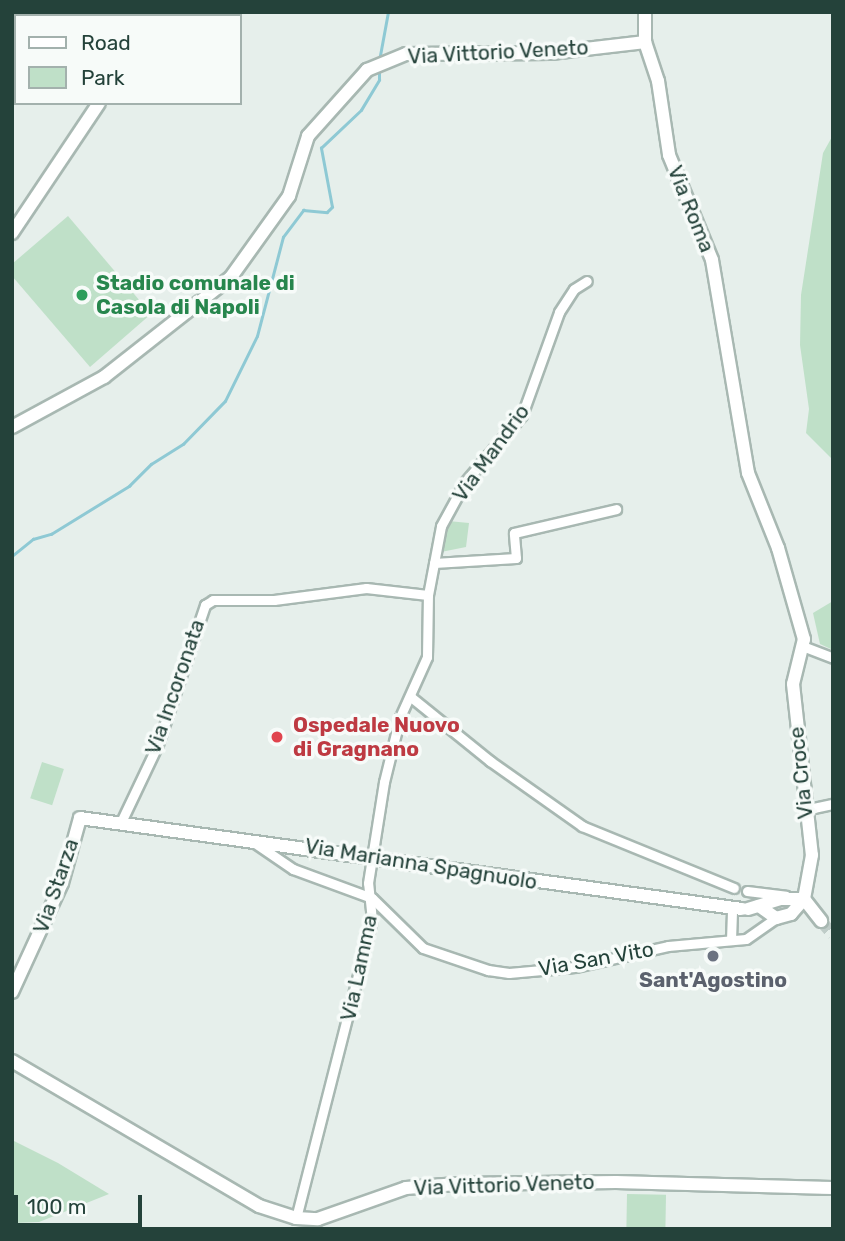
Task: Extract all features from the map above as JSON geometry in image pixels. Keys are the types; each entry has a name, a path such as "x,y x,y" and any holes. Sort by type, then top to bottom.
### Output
{"street":[{"name":"Via Roma","path":"645,12 645,42 658,81 669,155 712,260 748,473 778,548 805,648"},
{"name":"Via Vittorio Veneto","path":"12,428 104,377 231,277 289,196 307,136 367,70 406,54 471,51 551,53 645,42"},
{"path":"12,233 98,105"},
{"name":"Via Mandrio","path":"428,595 442,526 464,482 522,415 559,312 574,289 587,281"},
{"path":"434,564 516,558 514,533 616,509"},
{"name":"Via Incoronata","path":"121,822 158,744 205,605 213,600 274,600 366,589 428,595"},
{"name":"Via Lamma","path":"296,1218 315,1133 340,1054 372,920 372,898 368,883 384,782 400,717 427,657 428,595"},
{"path":"805,648 833,658"},
{"name":"Via Croce","path":"804,899 812,855 804,810 793,684 805,648"},
{"path":"411,697 490,761 582,826 734,888"},
{"path":"804,810 833,804"},
{"name":"Via Marianna Spagnuolo","path":"80,818 249,838 745,909"},
{"name":"Via Starza","path":"12,992 62,883 80,818"},
{"name":"Via San Vito","path":"249,838 293,869 372,898 423,948 461,963 509,973 575,967 668,946 746,939 776,918"},
{"path":"747,891 804,899 821,921"},
{"path":"745,909 790,898"},
{"path":"745,909 776,918 791,914 804,899"},
{"path":"731,940 745,909"},
{"name":"Via Vittorio Veneto","path":"12,1061 259,1206 296,1218 317,1219 406,1188 457,1184 604,1181 833,1188"}],"green space":[{"path":"833,135 833,460 806,433 809,409 800,345 801,295 823,153"},
{"name":"Stadio comunale di Casola di Napoli","path":"68,216 151,314 90,367 12,276 12,264"},
{"path":"448,521 469,523 466,547 441,552"},
{"path":"833,601 833,650 820,644 813,613"},
{"path":"42,762 64,769 52,805 30,798"},
{"path":"12,1140 58,1163 109,1194 39,1222 12,1223"},
{"path":"627,1194 666,1195 665,1229 626,1229"}],"waterway":[{"path":"379,61 388,12"},
{"path":"12,556 33,539 51,534 129,486 151,464 183,444 225,401 257,336 283,237 303,210 327,212 332,207 321,148 361,110 379,80 379,71"}],"tunnel":[{"path":"821,921 833,935"}],"place":[{"name":"Stadio comunale di Casola di Napoli","path":"82,295"},
{"name":"Ospedale Nuovo di Gragnano","path":"277,737"},
{"name":"Sant'Agostino","path":"713,956"}]}
